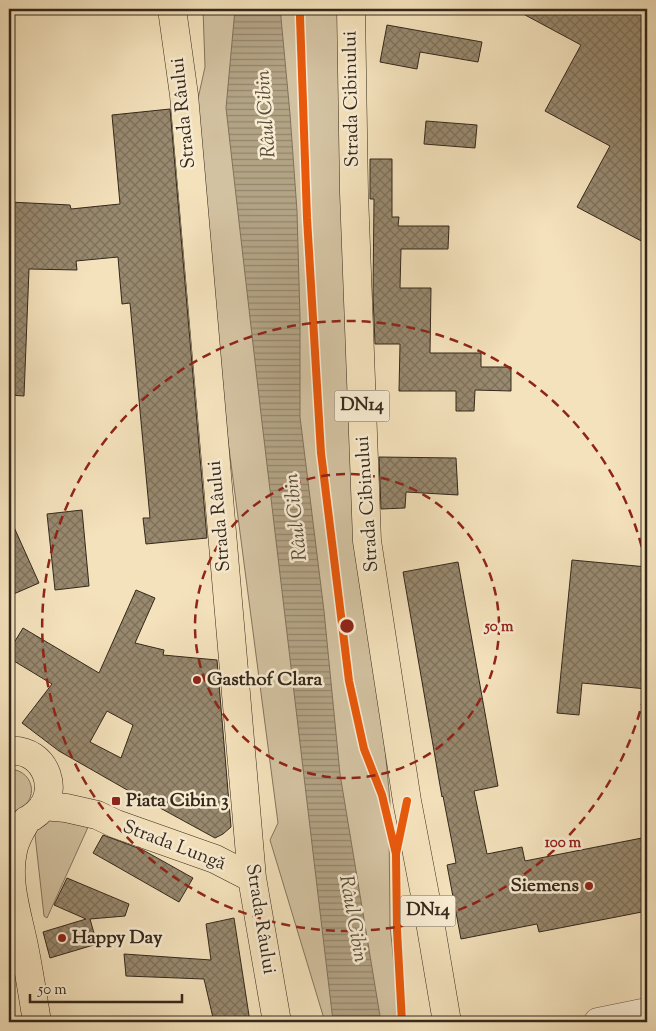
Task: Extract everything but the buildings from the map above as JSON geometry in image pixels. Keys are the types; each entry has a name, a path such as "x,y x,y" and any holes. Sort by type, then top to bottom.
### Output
{"main road":[{"name":"Strada Râului","path":"172,9 184,94 252,878 277,1022"},
{"name":"Strada Cibinului","path":"351,9 354,193 366,541 407,801 447,1022"},
{"name":"Strada Lungă","path":"20,751 97,815"},
{"path":"20,751 46,772 49,783 48,795 26,816 12,852 11,871 15,908 24,946 37,1022"},
{"name":"Strada Lungă","path":"26,816 66,808 97,815 116,824 215,859 252,878"}],"street":[{"path":"598,1022 647,1012"}],"shaded area":[{"path":"203,9 351,9 365,539 390,801 390,925 400,1022 325,1022 270,840 278,823 227,433 195,112 205,67"},
{"path":"9,769 19,771 26,776 30,782 31,790 26,804 19,809 9,812"},
{"path":"46,818 89,825 47,918 44,916 35,835 39,825"}],"water":[{"name":"Râul Cibin","path":"235,9 281,9 297,211 300,417 324,611 340,774 381,1022 333,1021 226,108"}],"cycle path":[{"path":"301,9 307,218 321,453 349,681 364,749 382,795 396,854"},
{"path":"402,1022 397,930 396,854 407,801"}],"place":[{"name":"Gasthof Clara","path":"197,680"},
{"name":"Piata Cibin 3","path":"116,801"},
{"name":"Siemens","path":"589,886"},
{"name":"Happy Day","path":"62,938"}]}
